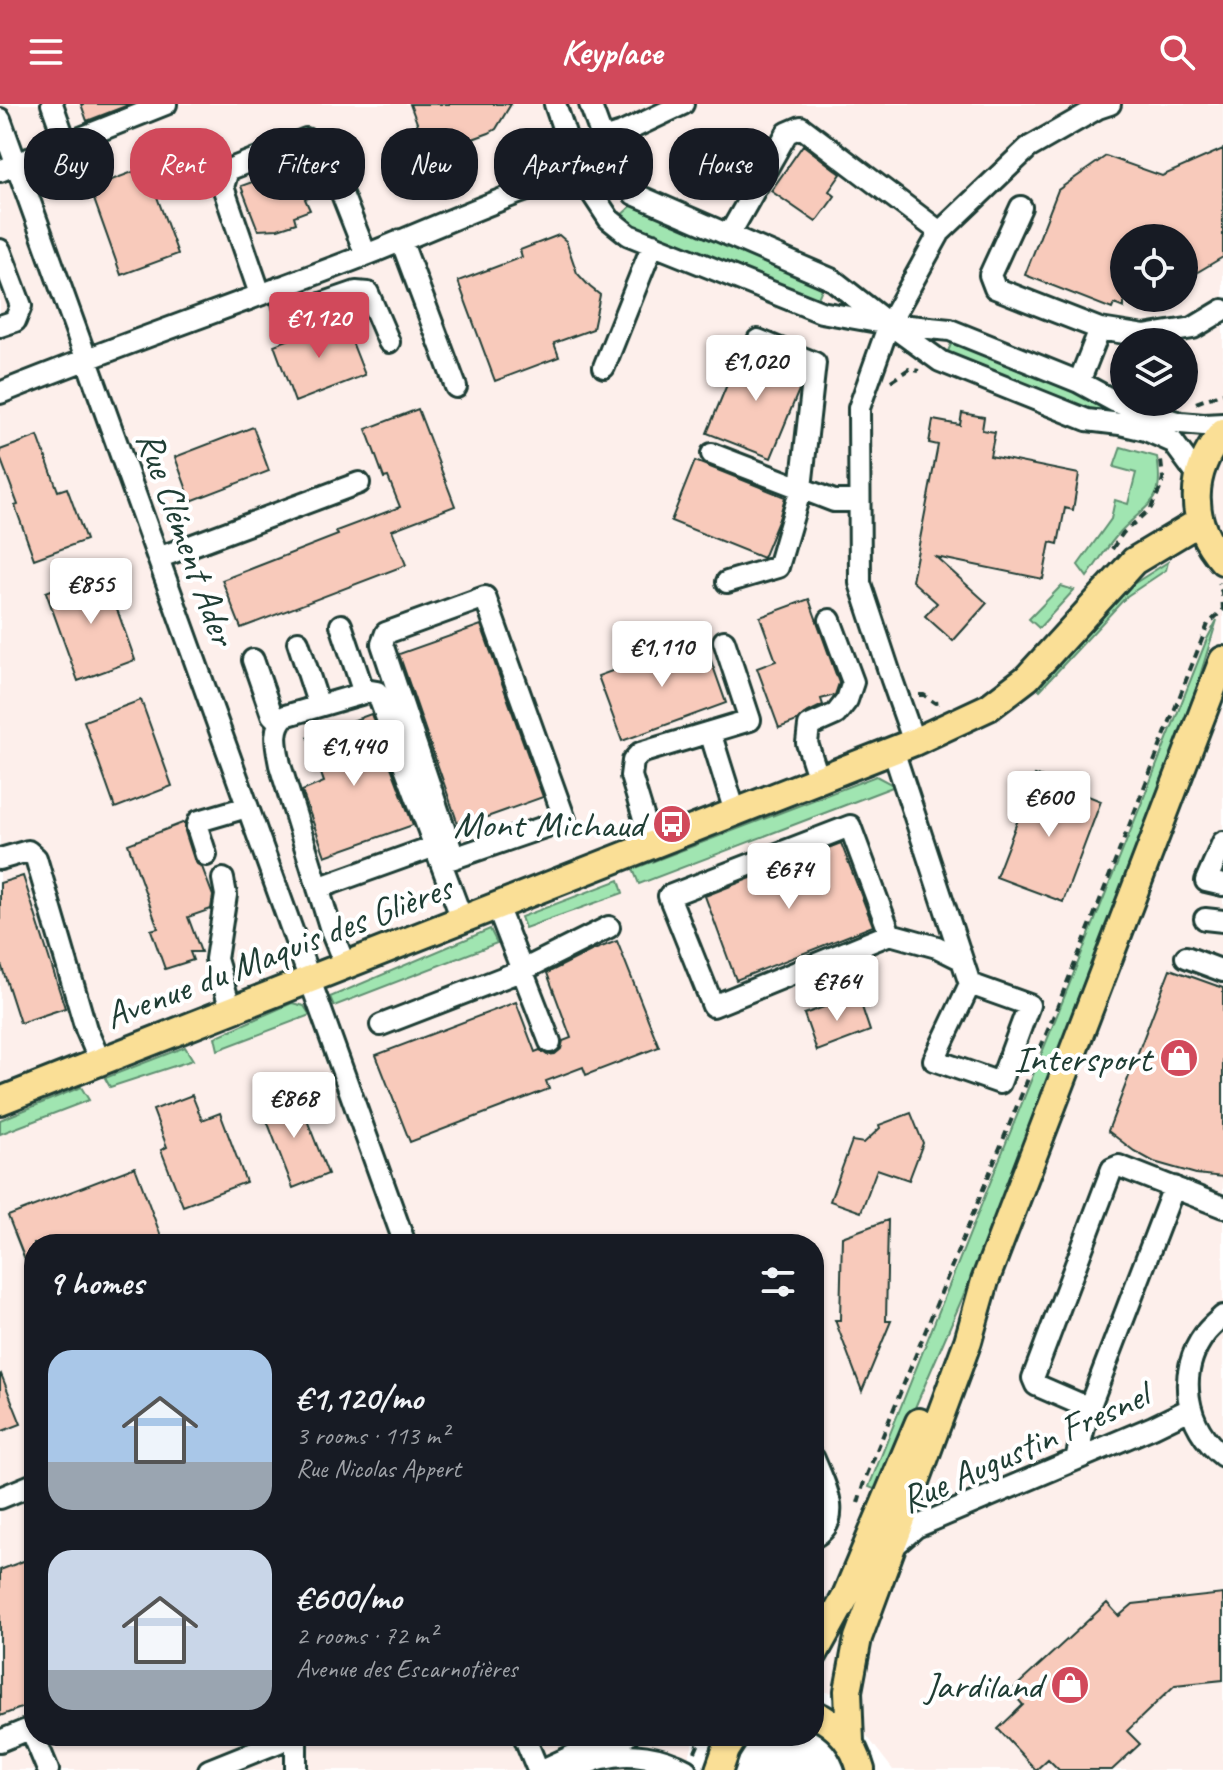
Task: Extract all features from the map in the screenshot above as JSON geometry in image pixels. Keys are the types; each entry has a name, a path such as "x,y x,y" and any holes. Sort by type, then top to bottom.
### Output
{"main road":[{"path":"1218,567 1199,522 1196,499 1198,476 1211,447 1223,432"},
{"name":"Avenue du Maquis des Glières","path":"0,1101 819,780 989,707 1027,678 1134,561 1199,522"},
{"path":"850,1742 848,1691 858,1638 968,1341 985,1281 1223,660"},
{"path":"824,1636 845,1598 946,1353 985,1281"},
{"path":"824,1720 850,1742 861,1770"},
{"path":"719,1770 729,1746"}],"street":[{"path":"52,104 60,128"},
{"path":"106,128 166,104"},
{"path":"555,104 563,128"},
{"path":"590,104 599,128"},
{"path":"633,128 683,104"},
{"path":"970,984 1029,1005 1000,1083 934,1060 970,984 904,746 892,680 860,583 859,408 889,324 940,232 1028,148 1110,104"},
{"name":"Rue Clément Ader","path":"0,119 8,168 86,358 401,1234"},
{"path":"729,235 787,133 801,127 940,232"},
{"path":"366,255 323,146 306,139 228,170 223,187 270,290 284,306 292,314 356,292 368,293 389,342"},
{"path":"0,393 86,358 366,255 500,200"},
{"path":"596,200 609,219 629,235 821,312 889,324 950,330 1153,415 1181,423 1223,424"},
{"path":"648,200 833,280 940,361 1087,420 1146,430 1173,442 1198,476"},
{"path":"1021,207 990,275 995,288 1100,329 1144,336 1193,328 1223,310"},
{"path":"401,240 456,387"},
{"path":"604,367 653,244"},
{"path":"0,250 21,306 15,321 0,326"},
{"path":"1079,382 1100,329"},
{"path":"727,582 778,567 801,488 815,363 758,340"},
{"path":"712,454 834,501 859,501"},
{"path":"158,558 359,483"},
{"path":"318,888 443,855 565,820 485,597 386,633 382,644 443,855 462,919"},
{"path":"819,780 807,743 809,726 836,714 847,700 853,682 830,620"},
{"path":"341,625 364,693"},
{"path":"652,845 631,776 633,761 640,753 750,720 724,641"},
{"path":"298,642 319,706"},
{"path":"253,660 272,715 279,722"},
{"path":"345,965 332,933 280,765 276,738 279,722 285,716 371,691 377,692 443,855"},
{"path":"710,732 735,812"},
{"path":"206,855 197,827 199,821 247,807"},
{"path":"890,934 850,826 669,896 713,1006 890,934 937,947 961,959"},
{"path":"1223,842 1206,881 1223,885"},
{"path":"0,859 28,851 36,858 86,1029 100,1061"},
{"path":"223,879 226,895 216,959 231,1010"},
{"path":"497,906 550,1042"},
{"path":"381,1025 523,970 609,927"},
{"path":"1186,957 1223,971"},
{"path":"1089,1408 1036,1385 1033,1378 1112,1169 1119,1166 1223,1207"},
{"path":"1076,1459 1089,1408 1174,1187"},
{"name":"Rue Augustin Fresnel","path":"1223,1316 1205,1333 1192,1356 1187,1383 1195,1424 1223,1456"},
{"name":"Rue Augustin Fresnel","path":"889,1551 916,1527 1190,1409"},
{"path":"824,1483 830,1497 831,1518 824,1528"},
{"path":"0,1498 24,1488"},
{"path":"0,1741 24,1731"},
{"path":"39,1746 48,1770"},
{"path":"209,1770 270,1746"},
{"path":"295,1746 296,1770"},
{"path":"529,1746 540,1770 594,1746"},
{"path":"573,1770 604,1757 642,1755 672,1762 686,1770"}],"path":[{"path":"882,386 909,369 922,372"},
{"path":"1109,553 1123,533 1151,508 1163,478 1158,454"},
{"path":"857,1508 864,1482 1208,624 1223,610 1218,567"},
{"path":"917,694 935,703 948,701"}],"shaded area":[{"path":"0,104 1223,104 1223,1770 893,1770 834,1693 824,1692 824,1234 24,1234 24,1746 692,1746 684,1770 0,1770"}],"green space":[{"path":"635,203 824,284 816,303 631,227 619,217"},
{"path":"954,337 1072,386 1110,410 1110,413 1067,406 946,356"},
{"path":"1121,447 1157,457 1157,493 1147,507 1116,536 1087,577 1078,565 1111,519 1115,500 1128,504 1136,473 1114,467"},
{"path":"1168,562 1166,570 1127,596 1040,690 1035,685 1124,590"},
{"path":"1061,586 1074,590 1039,628 1029,619"},
{"path":"1217,620 1184,728 971,1278 879,1491 869,1487 870,1484"},
{"path":"876,776 895,786 639,884 633,869"},
{"path":"619,880 623,893 525,928 521,917"},
{"path":"490,929 497,943 334,1006 330,997"},
{"path":"292,1003 304,1006 310,1015 218,1050 215,1037"},
{"path":"185,1047 193,1060 110,1087 105,1078"},
{"path":"81,1087 89,1100 0,1134 0,1120"}],"building":[{"path":"81,104 131,104 87,121"},
{"path":"410,104 511,104 497,128 478,137 478,128 419,128"},
{"path":"803,145 841,174 829,191 835,196 816,222 779,197 779,180"},
{"path":"1223,149 1223,257 1198,272 1198,224 1110,224 1110,308 1025,275 1058,190 1106,156 1162,176"},
{"path":"130,173 130,200 158,200 178,254 121,275 94,200 114,200 114,179"},
{"path":"248,184 248,200 305,200 310,210 294,216 296,223 278,229 258,230 241,186"},
{"path":"559,235 566,241 577,273 600,295 593,329 554,343 559,357 495,381 458,281 522,257 520,250"},
{"path":"343,319 365,375 295,402 274,345"},
{"path":"742,348 801,372 799,390 771,458 707,433"},
{"path":"418,409 455,506 392,530 406,565 241,628 222,580 400,507 388,477 384,478 366,429"},
{"path":"962,413 984,417 982,430 995,432 990,456 1079,474 1073,510 1065,508 1058,544 1050,542 1043,579 936,557 987,603 953,641 925,616 937,603 912,581 938,445 929,443 933,420 960,425"},
{"path":"253,427 269,471 191,501 175,457"},
{"path":"38,436 58,491 67,488 86,540 34,559 0,450"},
{"path":"695,461 785,497 763,558 671,521"},
{"path":"103,570 135,660 78,681 46,592"},
{"path":"809,599 839,683 835,695 821,699 823,705 779,728 757,668 776,661 760,617"},
{"path":"481,625 543,797 459,827 399,654"},
{"path":"703,638 726,703 622,741 598,676"},
{"path":"141,700 172,786 115,808 84,721"},
{"path":"371,714 413,825 325,856 302,791 324,782 308,737"},
{"path":"1035,775 1101,801 1063,902 996,877"},
{"path":"185,822 194,859 202,867 213,896 211,909 188,917 201,952 190,952 193,960 165,969 151,930 158,928 128,844"},
{"path":"841,843 873,926 736,980 705,896"},
{"path":"23,876 65,1008 20,1023 0,961 0,883"},
{"path":"617,941 659,1047 586,1075 583,1067 546,1081 549,1089 410,1142 376,1055 516,1002 535,1052 540,1050 547,1055 555,1054 561,1049 563,1041 571,1038 547,973"},
{"name":"Intersport","path":"1170,969 1223,988 1223,1177 1196,1174 1154,1162 1108,1131"},
{"path":"858,995 870,1031 817,1051 804,1014"},
{"path":"296,1092 328,1174 293,1188 261,1105"},
{"path":"192,1095 202,1120 220,1113 246,1182 183,1206 161,1150 167,1147 153,1110"},
{"path":"911,1113 923,1143 909,1180 877,1169 861,1212 830,1201 852,1141 864,1143 880,1128 879,1125"},
{"path":"135,1167 160,1234 24,1234 24,1257 8,1216"},
{"path":"888,1220 886,1321 891,1321 862,1391 835,1320 840,1320 842,1237"},
{"path":"0,1375 21,1424 0,1432"},
{"path":"24,1561 24,1707 0,1716 0,1570"},
{"name":"Jardiland","path":"1223,1594 1223,1680 1175,1685 1127,1731 1140,1744 1112,1770 1059,1770 1048,1759 1036,1770 998,1729 1023,1705 1011,1691 1107,1603 1119,1616 1133,1604"}],"place":[{"name":"Mont Michaud","path":"672,824"},
{"name":"Intersport","path":"1179,1058"},
{"name":"Jardiland","path":"1070,1685"}]}
